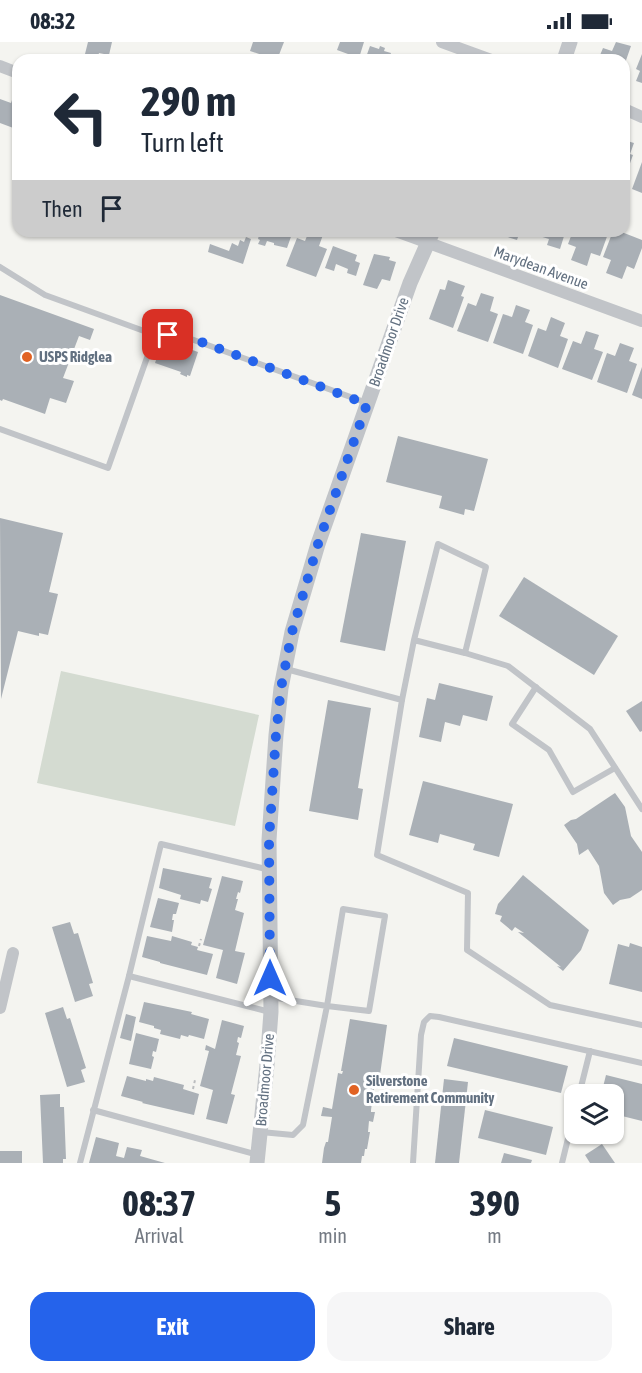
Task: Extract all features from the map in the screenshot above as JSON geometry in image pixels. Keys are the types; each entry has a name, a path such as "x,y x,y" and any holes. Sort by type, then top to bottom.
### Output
{"street":[{"path":"442,42 475,54"},
{"name":"Marydean Avenue","path":"430,237 642,321"},
{"name":"Broadmoor Drive","path":"257,1159 271,1004 269,840 281,688 292,632 318,544 410,283 430,237"},
{"path":"0,1008 13,953"}],"lane":[{"path":"0,267 45,295 155,335 180,334 367,404"},
{"path":"0,429 108,468 155,335"},
{"path":"465,653 486,567 438,544 402,700 377,855 468,893 467,950 550,1005 642,1025"},
{"path":"414,640 508,666 590,729 642,809"},
{"path":"285,669 402,700"},
{"path":"536,687 512,724 549,750 573,792 615,768"},
{"path":"80,1163 161,844 270,870"},
{"path":"129,976 271,1004 327,1006 369,1011 385,916 343,909 327,1006 303,1125 293,1135 260,1132"},
{"path":"412,1163 422,1035 424,1022 430,1017 439,1017 642,1063"},
{"path":"582,1084 590,1051"},
{"path":"93,1110 257,1159"},
{"path":"562,1163 567,1144"}],"path":[{"path":"199,946 201,939"},
{"path":"193,1089 195,1080"}],"shaded area":[{"path":"61,671 259,715 235,826 37,783"}],"building":[{"path":"88,42 112,42 109,54 85,54"},
{"path":"253,42 284,42 279,54 259,54 250,51"},
{"path":"340,42 364,42 360,54 348,54 337,50"},
{"path":"616,42 631,46 628,54 600,54 603,48 612,51"},
{"path":"370,46 379,49 380,46 385,48 384,51 391,53 391,54 367,54"},
{"path":"642,54 642,83 636,81 640,71 636,69"},
{"path":"0,99 11,103 12,100 12,128 0,123"},
{"path":"630,142 634,143 630,154"},
{"path":"642,162 642,193 632,189"},
{"path":"630,235 642,240 642,248 634,269 627,266 622,279 606,273 611,260 603,257 611,237"},
{"path":"246,237 251,239 243,264 208,252 210,244 229,251 232,243 238,246 240,240 244,242"},
{"path":"258,237 291,237 287,248 267,241 265,246 258,244 260,240"},
{"path":"307,237 322,237 319,246 327,249 316,277 286,266 297,238 305,241"},
{"path":"542,237 564,237 560,249 547,245 549,239"},
{"path":"571,237 607,237 600,256 591,253 587,266 571,260 576,247 568,244"},
{"path":"333,246 357,255 355,261 360,263 356,276 347,273 348,269 336,264 334,271 325,268"},
{"path":"374,254 390,257 389,260 396,262 390,281 382,279 377,289 363,285"},
{"path":"448,280 465,286 461,296 464,297 453,328 429,319 440,289 445,290"},
{"path":"481,293 494,297 490,311 498,314 488,342 457,331 468,303 476,306"},
{"path":"0,295 94,329 90,340 79,336 63,378 74,381 66,403 50,398 45,414 3,399 0,400"},
{"path":"516,305 530,310 525,322 533,325 523,354 493,343 503,314 512,317"},
{"path":"551,317 565,323 560,336 568,339 558,368 528,356 538,328 546,331"},
{"path":"586,331 599,335 594,349 603,352 592,380 562,369 573,341 581,344"},
{"path":"620,343 634,348 629,361 637,364 627,393 597,382 607,353 615,356"},
{"path":"181,346 198,352 190,376 187,375 187,377 180,374 181,372 155,363 159,351 177,357"},
{"path":"642,367 642,399 632,395"},
{"path":"398,436 488,459 474,511 465,509 464,515 439,508 442,496 386,482"},
{"path":"0,518 63,533 49,592 58,594 48,635 39,633 39,636 18,631 1,699"},
{"path":"361,533 406,541 385,651 340,642"},
{"path":"524,577 618,636 594,675 499,616"},
{"path":"439,683 493,696 487,721 463,715 460,726 445,722 441,742 419,737 427,698 435,700"},
{"path":"328,700 371,708 358,788 363,789 358,820 309,811"},
{"path":"642,701 642,731 640,732 626,711"},
{"path":"423,781 513,804 499,857 473,850 475,844 440,834 438,843 409,835"},
{"path":"615,793 625,807 631,836 642,852 642,890 613,905 604,893 599,866 588,849 579,855 577,844 564,825"},
{"path":"163,868 212,878 209,888 212,889 208,902 201,900 200,904 180,899 181,895 159,888"},
{"path":"523,875 589,930 581,950 563,971 518,932 524,933 515,927 512,931 500,921 502,916 495,914 498,904"},
{"path":"222,876 243,881 236,899 238,899 235,910 244,913 235,951 245,953 237,984 216,978 223,950 203,945"},
{"path":"158,898 179,903 176,914 173,914 172,932 150,927"},
{"path":"70,922 74,934 78,933 93,983 89,984 93,996 75,1002 52,927"},
{"path":"147,936 171,941 172,936 192,942 191,945 198,947 197,950 213,954 207,975 142,957"},
{"path":"630,943 642,947 642,992 609,984 618,944 629,947"},
{"path":"144,1002 192,1012 191,1014 209,1019 204,1039 181,1035 180,1039 160,1034 161,1030 154,1026 139,1022"},
{"path":"63,1007 67,1019 70,1018 86,1068 81,1070 85,1082 67,1087 45,1013"},
{"path":"126,1014 136,1017 131,1041 120,1038"},
{"name":"Silverstone Retirement Community","path":"350,1019 387,1025 378,1089 374,1088 371,1112 375,1112 373,1122 369,1121 367,1149 362,1156 361,1163 322,1163 332,1117 321,1116 323,1107 332,1109 338,1073 342,1074 343,1071 341,1071"},
{"path":"222,1020 244,1026 241,1038 238,1037 237,1042 239,1043 236,1055 241,1056 231,1094 235,1095 227,1124 206,1119 213,1090 200,1086 209,1051 205,1050 206,1045 215,1049"},
{"path":"136,1033 159,1039 156,1052 153,1051 151,1069 129,1064"},
{"path":"454,1038 568,1066 561,1093 447,1066"},
{"path":"606,1075 642,1084 642,1121 624,1116 624,1084 604,1084"},
{"path":"127,1076 146,1081 146,1079 153,1081 154,1077 184,1085 183,1089 199,1094 194,1115 121,1096"},
{"path":"444,1079 468,1082 459,1163 435,1163"},
{"path":"60,1094 60,1107 64,1107 66,1159 63,1159 63,1163 43,1163 40,1095"},
{"path":"485,1110 553,1127 546,1155 478,1138"},
{"path":"96,1137 119,1143 116,1156 124,1158 127,1147 142,1150 140,1156 165,1163 89,1163"},
{"path":"602,1144 615,1163 590,1163 585,1155"},
{"path":"0,1151 22,1151 22,1163 0,1163"},
{"path":"504,1153 532,1160 531,1163 501,1163"}],"place":[{"name":"USPS Ridglea","path":"27,357"},
{"name":"Silverstone Retirement Community","path":"354,1090"}],"route":[{"path":"168,335 180,334 367,404 318,544 292,632 281,688 269,840 270,978"}]}
